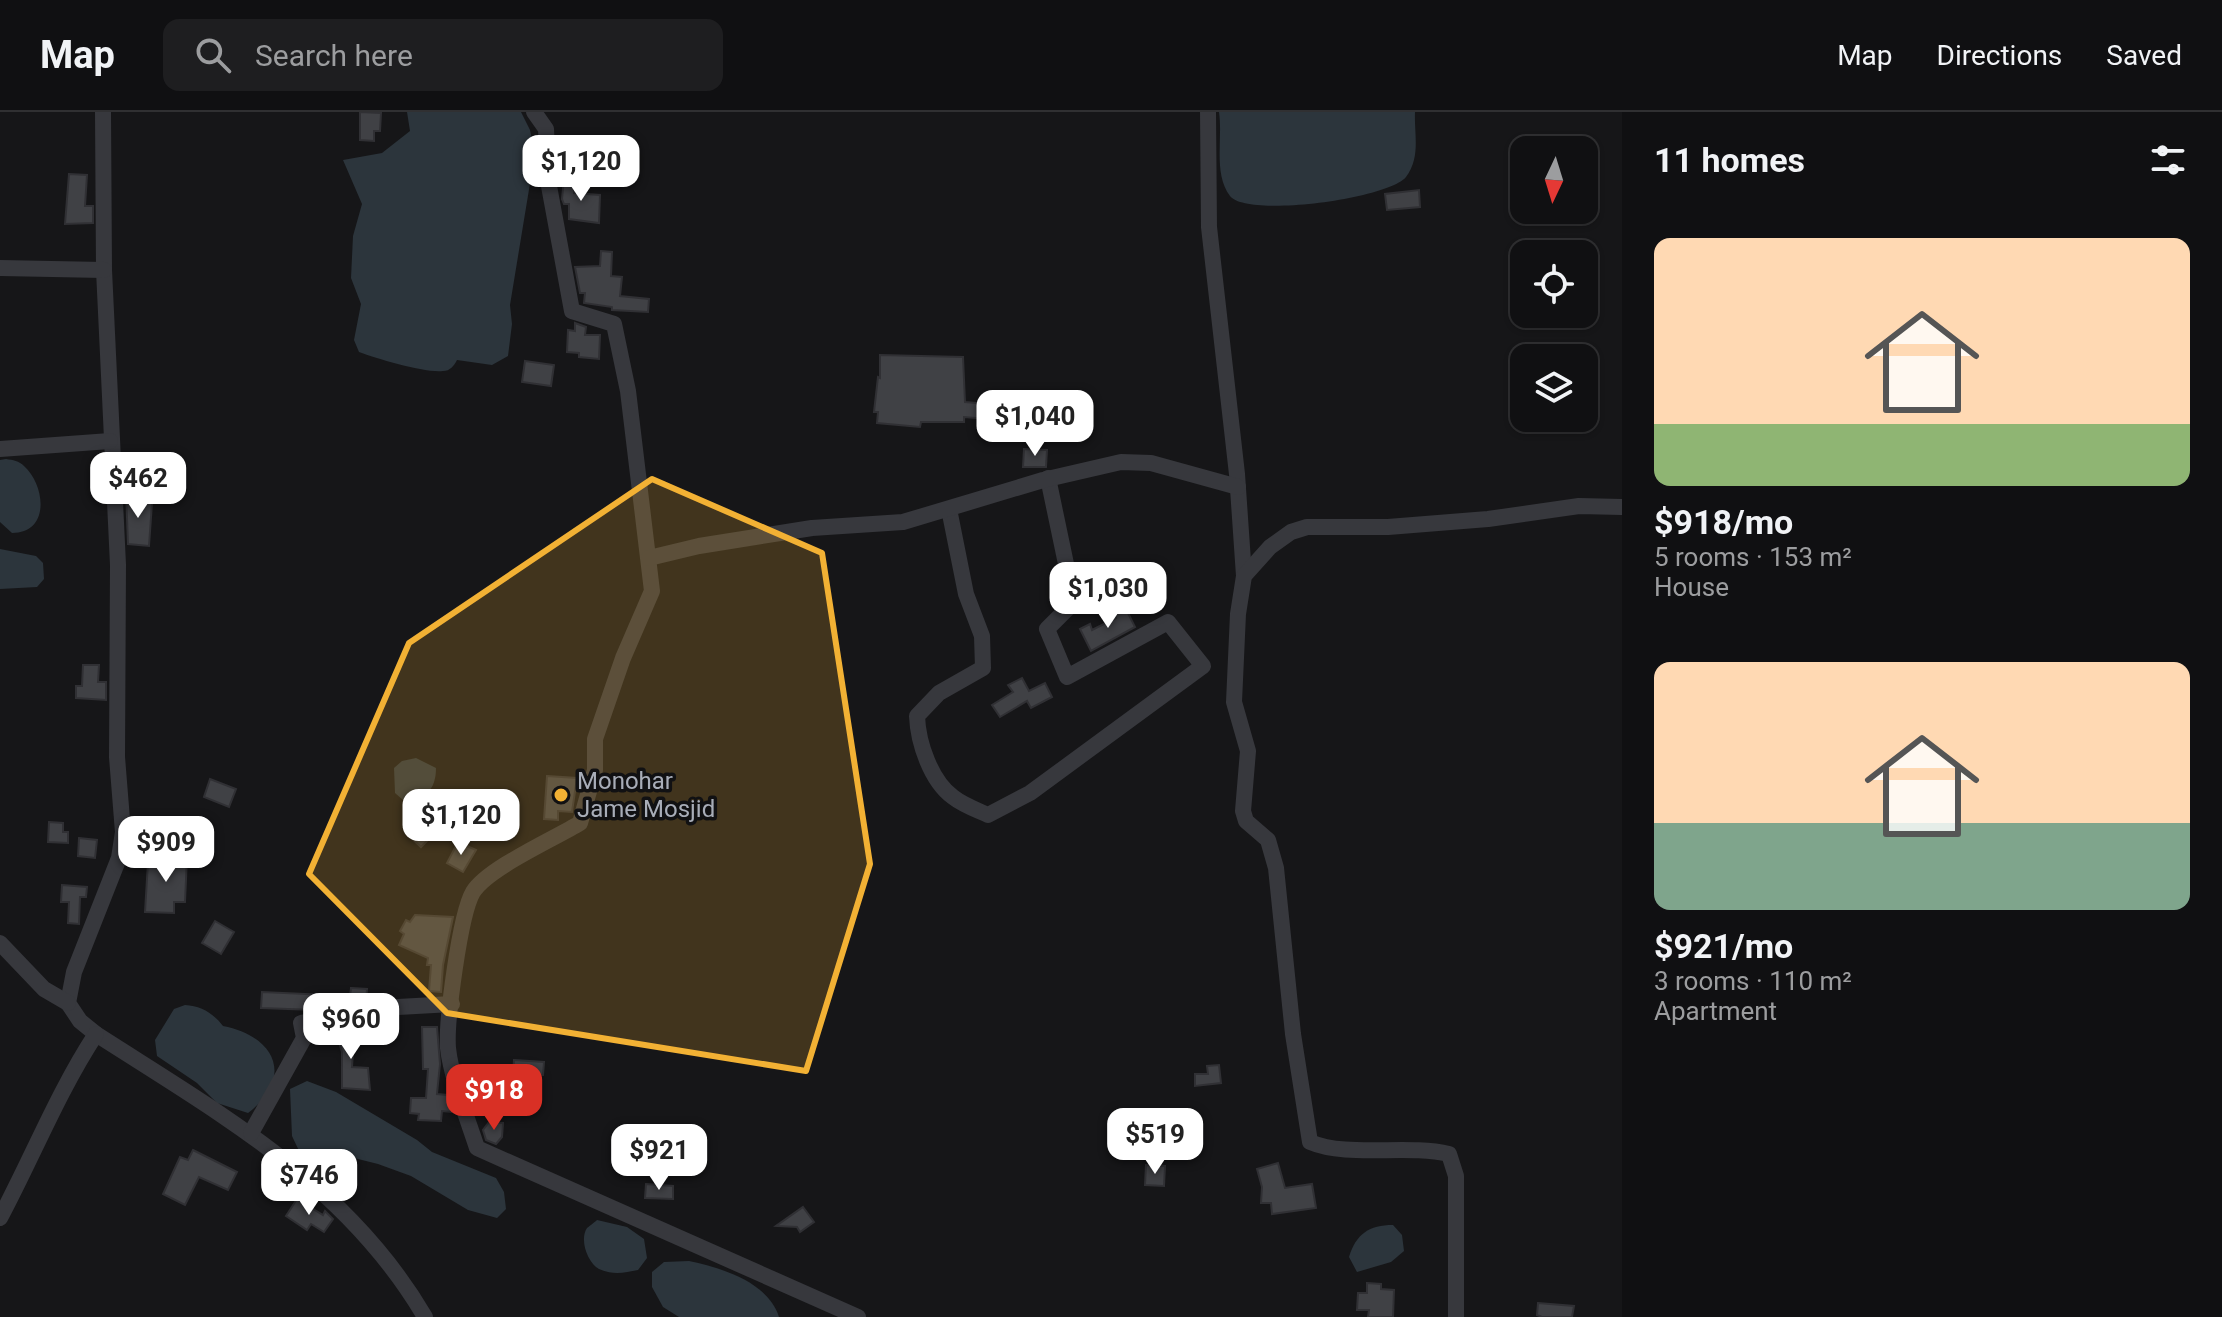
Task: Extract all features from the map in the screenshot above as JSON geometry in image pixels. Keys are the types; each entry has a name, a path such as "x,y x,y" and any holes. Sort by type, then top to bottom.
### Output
{"street":[{"path":"68,1003 74,972 119,858 123,832 117,757 118,565 104,270 103,112"},
{"path":"534,112 546,129 549,186 572,311 614,324 628,391 652,591 623,658 595,739 595,770 580,823 496,869 473,892 458,944 448,1048 477,1148 858,1317"},
{"path":"1208,112 1209,227 1238,487 1244,576 1238,614 1234,702 1248,751 1243,811 1246,821 1268,840 1276,868 1293,1034 1310,1142 1321,1147 1449,1154 1456,1176 1456,1317"},
{"path":"0,268 104,270"},
{"path":"0,449 110,441"},
{"path":"649,558 699,546 812,528 903,522 1048,478 1121,462 1151,463 1238,487"},
{"path":"949,509 966,594 982,636 983,668 939,693 917,716 918,738 931,769 952,797 988,815 1030,793 1203,666 1168,622 1067,677 1047,629 1074,602 1048,478"},
{"path":"1244,576 1270,547 1291,532 1307,527 1388,527 1488,519 1579,506 1622,507"},
{"path":"0,943 44,989 68,1003 80,1021 96,1034 251,1133 317,1187 371,1238 425,1317"},
{"path":"251,1133 304,1038 301,1023 398,1007 452,1004"},
{"path":"0,1218 69,1075 96,1034"}],"highlighted area":[{"path":"652,479 822,553 870,864 806,1071 447,1013 309,874 409,643"}],"shaded area":[{"path":"407,112 521,112 530,130 535,153 510,305 512,324 508,356 492,365 457,360 448,370 425,370 359,352 354,340 361,304 351,278 353,236 362,204 343,160 382,153 410,131"},
{"path":"1219,112 1415,112 1414,162 1406,177 1373,192 1318,203 1262,205 1242,202 1230,196 1222,177"},
{"path":"6,459 24,466 37,485 40,496 38,517 33,525 24,531 12,533 0,522 0,460"},
{"path":"0,549 36,556 43,563 44,579 37,587 0,589"},
{"path":"416,758 436,768 434,782 423,796 403,800 395,793 394,768 402,761"},
{"path":"185,1005 206,1011 223,1026 255,1039 266,1048 273,1060 271,1086 248,1113 217,1103 197,1083 157,1056 155,1040 174,1009"},
{"path":"307,1081 336,1092 432,1152 496,1178 504,1192 506,1209 497,1218 468,1210 411,1176 378,1164 346,1156 301,1155 292,1136 290,1089"},
{"path":"597,1220 627,1227 644,1239 647,1258 638,1270 609,1272 591,1262 584,1239 587,1228"},
{"path":"1393,1225 1402,1235 1404,1251 1391,1262 1357,1272 1349,1257 1355,1242 1370,1229"},
{"path":"689,1261 742,1278 765,1294 779,1317 679,1317 663,1307 652,1287 652,1272 664,1262"}],"building":[{"path":"360,112 381,113 380,131 374,131 374,141 360,140"},
{"path":"69,174 87,175 85,206 93,206 93,223 65,224"},
{"path":"574,177 574,193 600,195 599,223 569,219 569,204 564,204 562,199 564,178"},
{"path":"1419,190 1420,207 1387,210 1385,194"},
{"path":"601,251 612,252 611,276 622,277 620,296 649,299 648,312 612,310 612,307 584,303 585,293 580,293 575,267 600,266"},
{"path":"575,323 586,327 585,335 600,335 599,359 567,352 568,330 575,331"},
{"path":"880,355 963,357 965,402 989,404 990,393 1004,393 1001,420 964,417 964,422 921,422 920,427 877,423 878,412 874,412 880,378"},
{"path":"525,361 554,365 551,386 522,382"},
{"path":"1024,449 1047,450 1046,467 1023,467"},
{"path":"126,491 139,494 139,502 152,503 149,546 128,544"},
{"path":"1125,607 1135,627 1091,651 1080,629 1090,624 1092,630 1116,618 1114,612"},
{"path":"83,665 99,665 98,682 106,682 106,700 76,698 76,686 82,686"},
{"path":"1022,678 1029,691 1045,683 1052,697 1031,708 1027,701 1000,717 992,705 1013,692 1008,685"},
{"name":"Monohar Jame Mosjid","path":"547,776 577,778 572,812 558,811 558,820 544,819"},
{"path":"210,779 236,789 229,807 204,797"},
{"path":"421,794 442,826 426,837 429,839 421,847 407,834 421,820"},
{"path":"49,822 63,823 63,832 68,832 68,843 48,842"},
{"path":"79,838 97,840 95,858 78,856"},
{"path":"458,842 476,850 463,872 447,863"},
{"path":"165,851 187,857 185,902 174,902 174,913 145,912 148,862 165,863"},
{"path":"62,885 87,887 86,897 80,897 79,924 68,923 69,902 61,902"},
{"path":"415,915 453,917 441,992 429,991 431,965 427,965 428,958 399,945 404,934 400,931 406,920 410,922"},
{"path":"215,921 234,932 221,954 202,943"},
{"path":"351,988 367,989 366,1001 315,1010 261,1008 262,992 350,996"},
{"path":"355,1025 359,1036 354,1038 352,1067 368,1068 370,1090 342,1088 342,1052 335,1030"},
{"path":"422,1027 437,1027 440,1064 437,1094 448,1095 451,1105 451,1112 442,1111 441,1121 418,1120 419,1114 410,1113 411,1098 426,1098 428,1069 423,1069"},
{"path":"514,1060 544,1062 543,1075 513,1074"},
{"path":"1219,1065 1221,1083 1195,1086 1195,1074 1208,1074 1207,1066"},
{"path":"489,1122 503,1123 502,1137 496,1144 486,1140 483,1130"},
{"path":"193,1150 237,1172 228,1190 199,1177 185,1205 163,1194 180,1157 188,1160"},
{"path":"1278,1163 1285,1188 1312,1184 1316,1208 1272,1214 1271,1203 1261,1203 1262,1187 1257,1169"},
{"path":"1146,1165 1165,1166 1164,1186 1145,1185"},
{"path":"646,1184 673,1186 673,1199 645,1198"},
{"path":"297,1199 323,1215 325,1211 333,1219 324,1232 311,1224 307,1230 286,1216"},
{"path":"803,1207 814,1222 800,1232 797,1227 776,1226"},
{"path":"1367,1283 1381,1284 1381,1289 1394,1290 1393,1317 1368,1317 1369,1310 1357,1310 1358,1293 1367,1293"},
{"path":"1538,1303 1574,1306 1572,1317 1537,1315"}],"place":[{"name":"Monohar Jame Mosjid","path":"561,795"}]}
